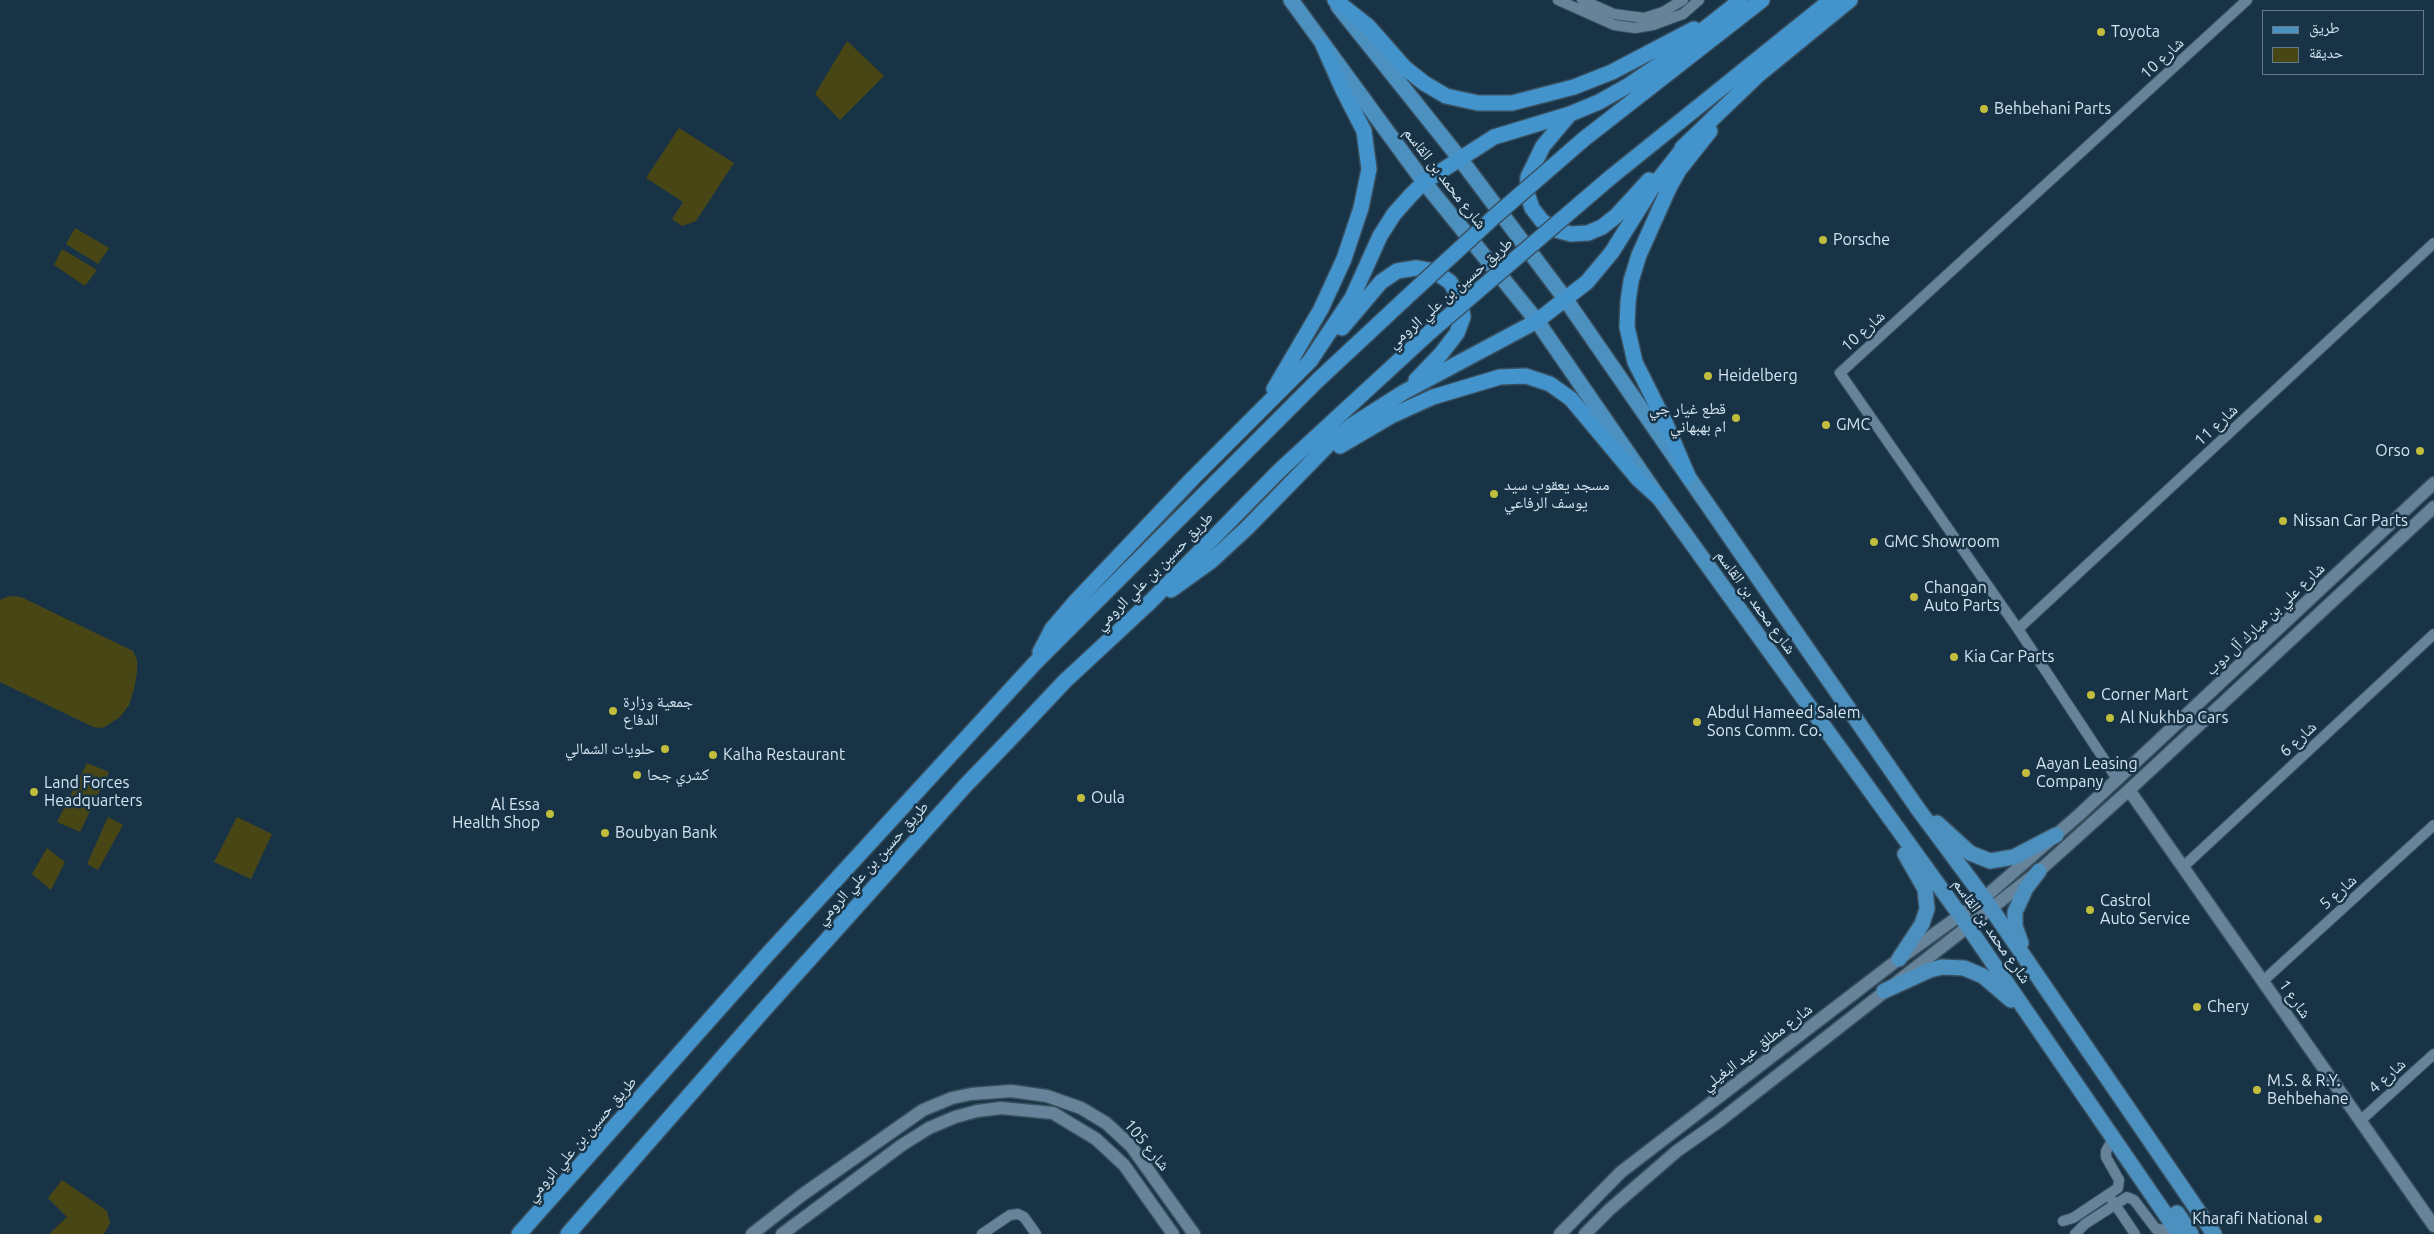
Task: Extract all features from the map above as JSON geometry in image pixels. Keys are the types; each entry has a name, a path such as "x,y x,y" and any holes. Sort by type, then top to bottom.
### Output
{"highway":[{"path":"1334,0 1368,26 1405,68 1424,84 1457,99 1490,104 1534,99 1594,80 1718,18"},
{"path":"1310,361 1352,298 1389,221 1411,194 1424,182 1461,160 1494,137 1570,114 1599,102 1629,85 1660,64 1741,0"},
{"name":"طريق حسين بن علي الرومي","path":"519,1234 766,956 1036,663 1317,381 1494,217 1584,139 1762,0"},
{"name":"طريق حسين بن علي الرومي","path":"568,1234 762,1011 964,786 1065,681 1150,602 1280,470 1431,331 1611,177 1831,0"},
{"path":"1570,114 1542,146 1528,177 1527,193 1532,208 1542,221 1556,230 1571,234 1588,233 1602,227 1616,216 1689,140 1757,76 1850,0"},
{"path":"1259,413 1299,348 1333,284 1354,234 1367,181 1369,156 1364,131 1323,45"},
{"path":"1688,476 1665,422 1635,362 1627,327 1630,286 1645,240 1679,170 1757,76"},
{"path":"1150,602 1171,590 1210,562 1247,528 1306,466 1352,425 1404,392 1537,321 1566,300 1600,268 1652,188 1689,140"},
{"path":"1036,663 1052,629 1070,608 1193,478 1310,361 1382,282 1397,271 1406,269 1416,268 1434,271 1450,282 1460,298 1463,317 1457,333 1441,354 1404,392"},
{"path":"1306,466 1368,429 1412,406 1478,382 1518,376 1542,380 1564,393 1638,479 1659,498"}],"main road":[{"name":"شارع محمد بن القاسم","path":"1291,0 1424,182 1537,321 1659,498 1964,921 2177,1232"},
{"name":"شارع محمد بن القاسم","path":"1334,0 1461,160 1566,300 1918,809 1988,904 2214,1234"},
{"path":"1817,715 1915,870 1925,889 1928,902 1926,915 1898,959"},
{"path":"1918,809 1937,823 1966,851 1980,858 1990,860 2014,857 2056,835"},
{"path":"2031,967 2015,926 2015,912 2026,888 2039,871"},
{"path":"1884,991 1930,970 1942,967 1964,968 1983,976 2026,1012"},
{"path":"2143,1182 2160,1190 2192,1234"}],"street":[{"path":"1558,0 1614,25 1635,28 1653,26 1683,14 1699,0"},
{"path":"1582,0 1614,14 1644,18 1663,12 1683,0"},
{"name":"شارع 10","path":"2117,779 2018,629 1840,373 2247,0"},
{"name":"شارع 11","path":"2018,629 2434,243"},
{"name":"شارع علي بن مبارك آل دوب","path":"1988,904 2056,835 2434,483"},
{"name":"شارع علي بن مبارك آل دوب","path":"1988,904 2039,871 2434,508"},
{"path":"2330,580 2332,591 2341,594"},
{"path":"2311,597 2318,596 2322,599 2325,604 2323,610"},
{"name":"شارع 6","path":"2183,866 2434,634"},
{"name":"شارع 1","path":"2129,790 2434,1226"},
{"name":"شارع 5","path":"2263,981 2434,825"},
{"name":"شارع مطلق عيد البغيلي","path":"1560,1234 1621,1172 1898,959 1964,921 1988,904"},
{"name":"شارع مطلق عيد البغيلي","path":"1585,1234 1610,1208 1654,1170 1884,991 1964,921"},
{"name":"شارع 4","path":"2360,1121 2434,1054"},
{"name":"شارع 105","path":"752,1234 864,1150 923,1110 945,1101 971,1094 1011,1091 1047,1096 1081,1108 1106,1123 1131,1146 1194,1234"},
{"path":"1654,1170 1661,1156 1716,1113 1719,1109 1715,1100"},
{"name":"شارع 105","path":"782,1234 902,1145 930,1128 955,1117 977,1111 1001,1108 1054,1113 1096,1139 1114,1154 1143,1189 1173,1234"},
{"path":"2062,1221 2073,1218 2118,1188 2120,1184 2106,1157 2106,1151 2113,1139"},
{"path":"864,1150 875,1154 877,1165"},
{"path":"1143,1189 1146,1183 1156,1180"},
{"path":"2108,1195 2135,1234"},
{"path":"2075,1234 2085,1224 2124,1198 2132,1199 2156,1229 2177,1232"},
{"path":"982,1234 1010,1215 1018,1214 1024,1217 1036,1234"}],"green space":[{"path":"847,41 884,76 840,120 815,94"},
{"path":"679,128 734,163 696,221 682,226 672,219 683,202 646,178"},
{"path":"75,228 109,248 98,264 66,244"},
{"path":"62,249 97,270 85,286 54,265"},
{"path":"9,596 21,597 133,651 137,660 134,689 129,705 120,717 103,728 93,727 0,682 0,600"},
{"path":"87,763 109,772 80,832 57,822"},
{"path":"108,817 123,825 98,870 87,864"},
{"path":"237,817 272,834 251,879 214,862"},
{"path":"47,848 65,862 51,890 32,874"},
{"path":"62,1180 107,1211 110,1223 104,1234 49,1234 67,1217 48,1198"}],"place":[{"name":"Toyota","path":"2101,32"},
{"name":"Behbehani Parts","path":"1984,109"},
{"name":"Porsche","path":"1823,240"},
{"name":"Heidelberg","path":"1708,376"},
{"name":"قطع غيار جي ام بهبهاني","path":"1736,418"},
{"name":"GMC","path":"1826,425"},
{"name":"Orso","path":"2420,451"},
{"name":"مسجد يعقوب سيد يوسف الرفاعي","path":"1494,494"},
{"name":"Nissan Car Parts","path":"2283,521"},
{"name":"GMC Showroom","path":"1874,542"},
{"name":"Changan Auto Parts","path":"1914,597"},
{"name":"Kia Car Parts","path":"1954,657"},
{"name":"Corner Mart","path":"2091,695"},
{"name":"جمعية وزارة الدفاع","path":"613,711"},
{"name":"Al Nukhba Cars","path":"2110,718"},
{"name":"Abdul Hameed Salem Sons Comm. Co.","path":"1697,722"},
{"name":"حلويات الشمالي","path":"665,749"},
{"name":"Kalha Restaurant","path":"713,755"},
{"name":"Aayan Leasing Company","path":"2026,773"},
{"name":"كشري جحا","path":"637,775"},
{"name":"Land Forces Headquarters","path":"34,792"},
{"name":"Oula","path":"1081,798"},
{"name":"Al Essa Health Shop","path":"550,814"},
{"name":"Boubyan Bank","path":"605,833"},
{"name":"Castrol Auto Service","path":"2090,910"},
{"name":"Chery","path":"2197,1007"},
{"name":"M.S. & R.Y. Behbehane","path":"2257,1090"},
{"name":"Kharafi National","path":"2318,1219"}]}
